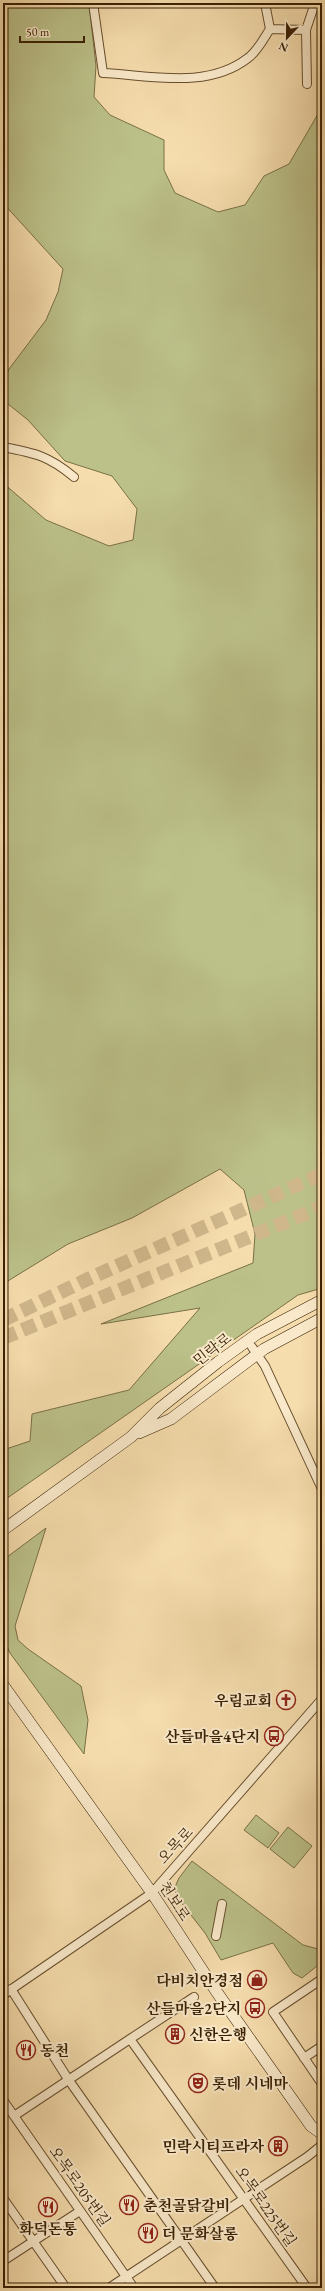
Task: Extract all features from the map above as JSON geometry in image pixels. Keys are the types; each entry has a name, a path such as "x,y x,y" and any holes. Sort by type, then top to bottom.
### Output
{"main road":[{"name":"민락로","path":"3,1530 131,1437 160,1408 218,1362 257,1334 322,1300"},
{"name":"민락로","path":"131,1437 171,1419 264,1350 322,1318"},
{"name":"천보로","path":"3,1685 152,1893 238,2023 311,2126 322,2134"}],"street":[{"path":"93,3 103,73 134,74 158,79 194,78 230,69 250,58 270,29 265,3"},
{"path":"307,84 306,30 315,3"},
{"path":"270,29 306,30"},
{"path":"3,447 40,454 60,465 74,477"},
{"path":"252,1347 265,1366 322,1489"},
{"name":"오목로","path":"3,1995 152,1893 322,1699"},
{"path":"216,1936 222,1904"},
{"path":"322,1979 274,2012 322,2084"},
{"path":"11,1990 68,2079 215,2288"},
{"path":"14,2116 194,1997"},
{"name":"오목로225번길","path":"130,2038 307,2288"},
{"path":"304,2058 322,2046"},
{"name":"오목로205번길","path":"3,2100 134,2288"},
{"path":"109,2288 307,2157 322,2145"},
{"path":"3,2198 66,2288"},
{"path":"3,2261 80,2211"},
{"path":"3,2283 6,2288"}],"green space":[{"path":"3,3 89,3 96,66 94,97 110,115 164,140 164,170 175,193 218,212 245,205 264,176 289,164 322,107 322,1288 298,1295 3,1501 3,1450 30,1441 32,1414 129,1390 200,1308 101,1324 253,1263 255,1234 244,1190 220,1169 132,1218 68,1244 3,1284 3,483 46,520 109,546 133,540 137,509 112,476 65,461 28,420 3,400 3,383 9,369 46,320 58,292 63,269 3,203"},
{"path":"46,1528 15,1626 18,1640 28,1649 81,1686 88,1720 84,1754 10,1653 3,1637 3,1560"},
{"path":"256,1815 279,1833 268,1848 244,1830"},
{"path":"288,1827 312,1846 294,1868 270,1849"},
{"path":"192,1861 303,1945 322,1950 322,1962 302,1978 293,1973 273,1943 221,1960 205,1933 176,1896 175,1887 179,1878"}],"tunnel":[{"path":"3,1320 88,1279 322,1174"},
{"path":"3,1338 322,1207"}],"place":[{"name":"우림교회","path":"286,1700"},
{"name":"산들마을4단지","path":"274,1736"},
{"name":"다비치안경점","path":"257,1980"},
{"name":"산들마을2단지","path":"255,2008"},
{"name":"신한은행","path":"175,2034"},
{"name":"동천","path":"26,2050"},
{"name":"롯데 시네마","path":"198,2083"},
{"name":"민락시티프라자","path":"278,2146"},
{"name":"춘천골닭갈비","path":"129,2205"},
{"name":"화덕돈통","path":"48,2207"},
{"name":"더 문화살롱","path":"148,2233"}]}
